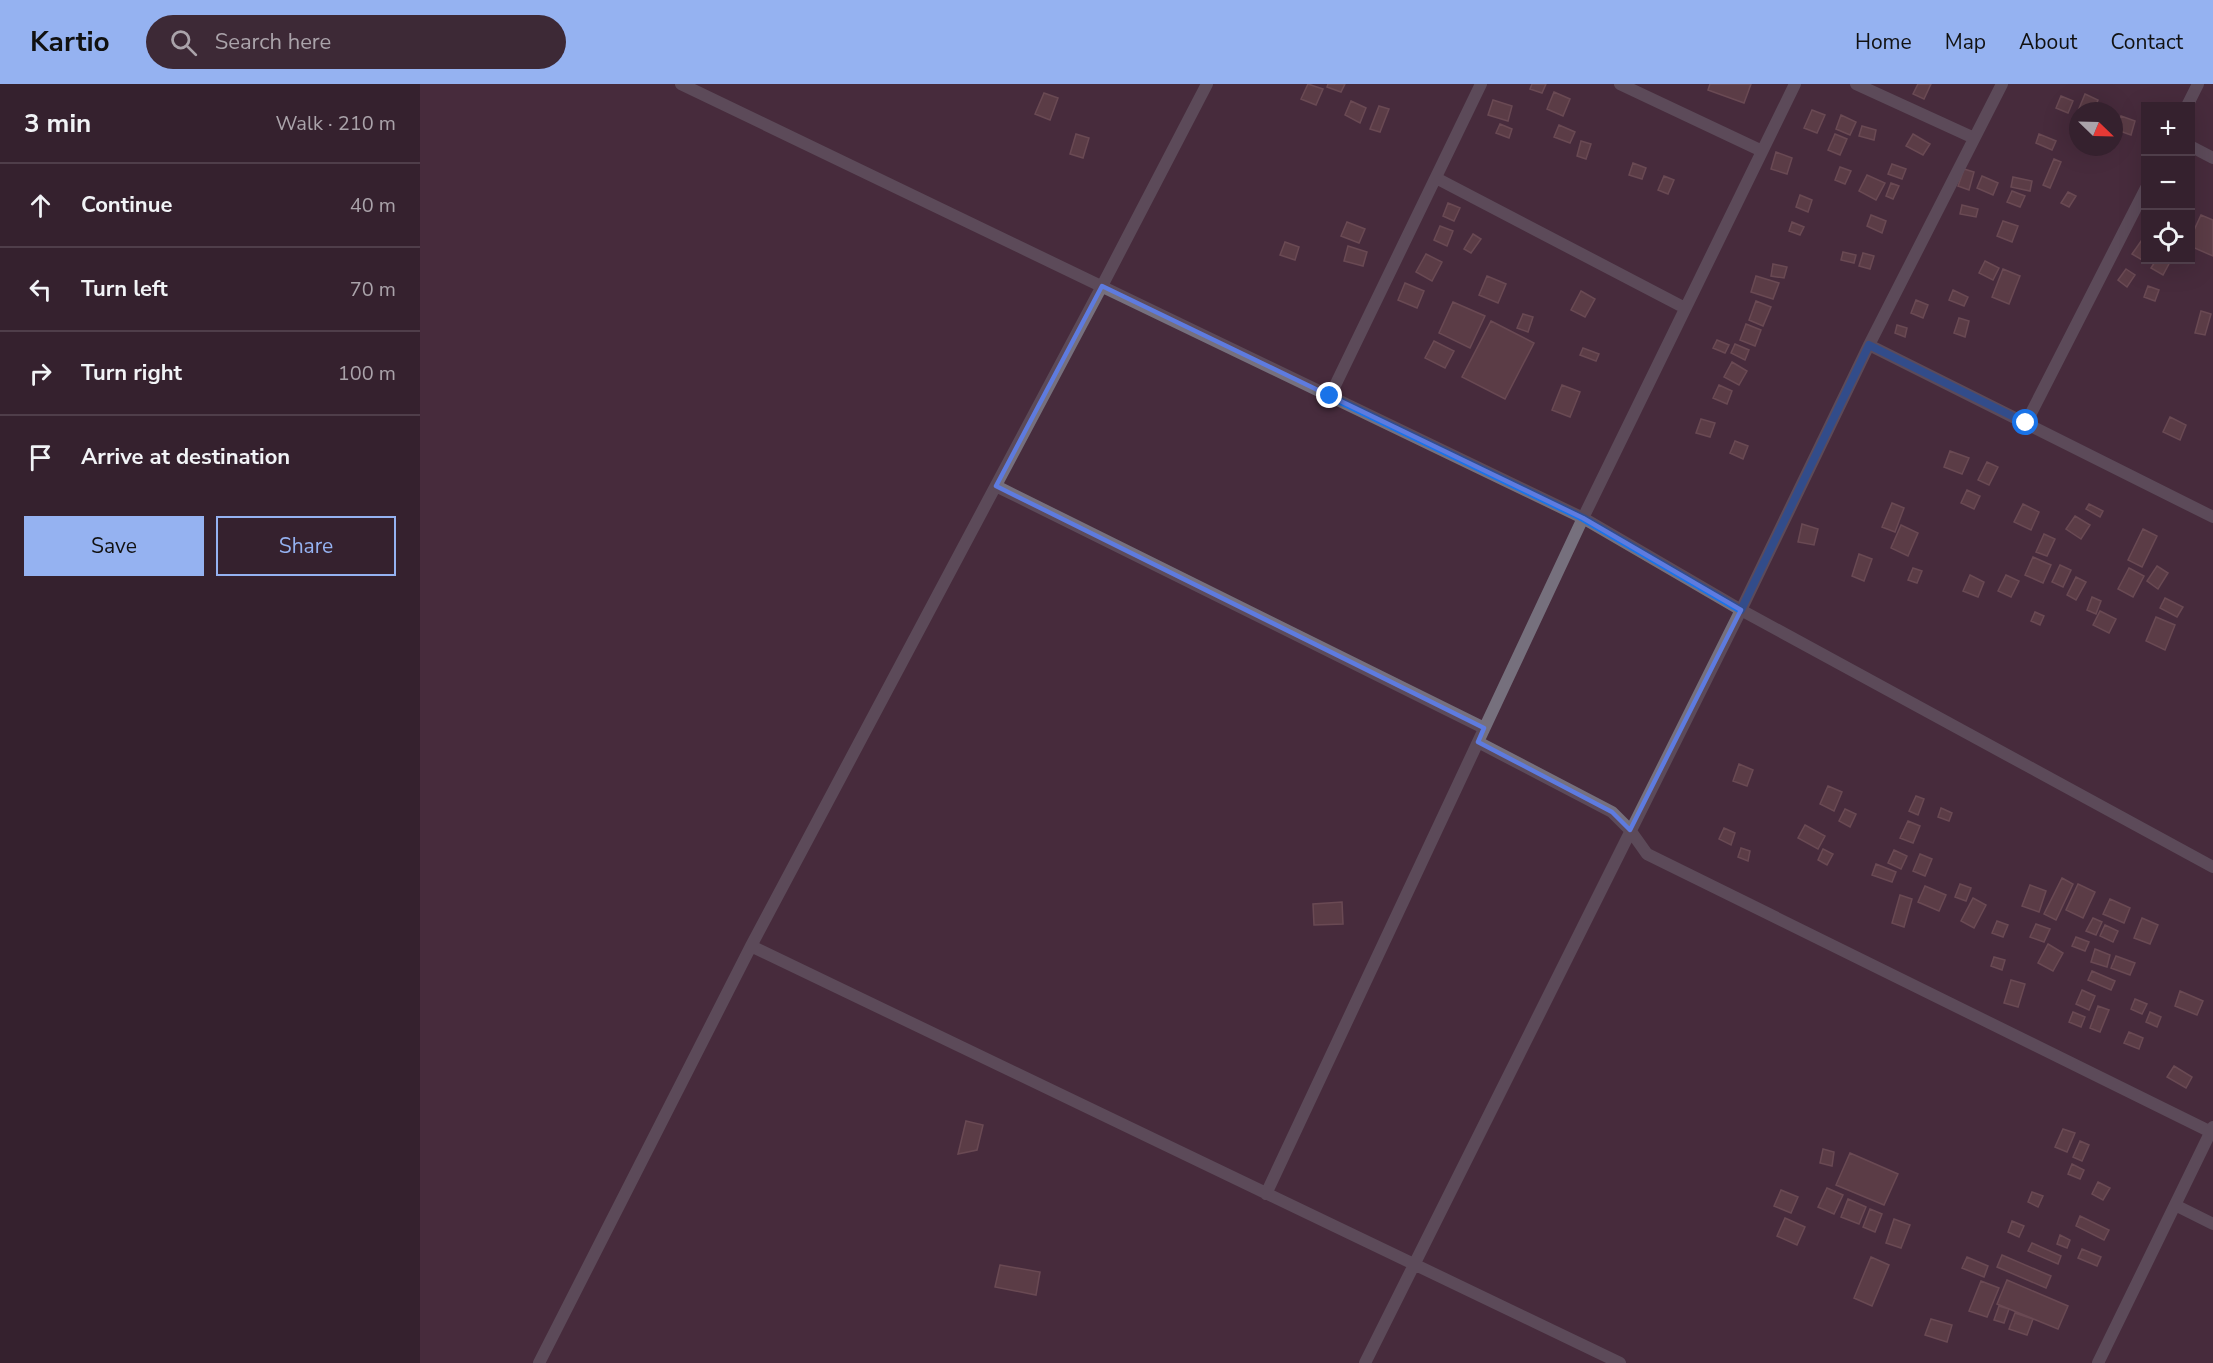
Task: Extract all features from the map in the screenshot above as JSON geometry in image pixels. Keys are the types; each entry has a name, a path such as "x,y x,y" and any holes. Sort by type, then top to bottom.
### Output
{"street":[{"path":"681,84 1583,518 1741,610 2213,867"},
{"path":"539,1363 751,946 1207,84"},
{"path":"1330,396 1481,84"},
{"path":"1620,84 1762,151"},
{"path":"1266,1194 1583,518 1795,84"},
{"path":"1856,84 1974,138"},
{"path":"1365,1363 1412,1264 1741,610 1869,345 2002,84"},
{"path":"2189,102 2198,84"},
{"path":"2195,149 2213,158"},
{"path":"1436,178 1685,308"},
{"path":"2026,423 2141,196"},
{"path":"1869,345 2213,517"},
{"path":"996,486 1484,728"},
{"path":"1478,742 1612,813 1630,830 1647,854 2212,1129 2098,1363"},
{"path":"751,946 1620,1363"},
{"path":"2175,1205 2213,1224"}],"highlighted area":[{"path":"1102,286 1583,518 1741,610 1630,830 1612,812 1478,742 1484,728 996,486"}],"building":[{"path":"1308,84 1323,89 1316,105 1301,99"},
{"path":"1328,84 1345,84 1341,92 1327,87"},
{"path":"1532,84 1546,84 1542,93 1530,89"},
{"path":"1710,84 1751,84 1744,103 1708,90"},
{"path":"1918,84 1931,84 1924,99 1913,94"},
{"path":"1554,92 1570,99 1563,116 1547,109"},
{"path":"1044,93 1058,98 1050,120 1035,114"},
{"path":"2085,94 2098,100 2097,102 2082,102"},
{"path":"2061,96 2073,101 2069,102 2068,113 2056,108"},
{"path":"1493,100 1512,106 1508,121 1488,115"},
{"path":"1351,101 1366,108 1360,123 1345,115"},
{"path":"1379,106 1389,109 1380,132 1370,129"},
{"path":"1812,110 1825,115 1817,133 1804,128"},
{"path":"1841,115 1856,122 1850,135 1836,129"},
{"path":"2123,117 2135,121 2131,135 2123,132"},
{"path":"1500,124 1512,129 1509,138 1496,133"},
{"path":"1559,125 1575,132 1570,143 1554,137"},
{"path":"1862,126 1876,130 1874,140 1859,136"},
{"path":"1076,134 1089,138 1083,158 1070,154"},
{"path":"1835,134 1847,139 1840,155 1828,150"},
{"path":"1913,134 1930,144 1923,155 1906,146"},
{"path":"2039,134 2056,141 2052,150 2036,143"},
{"path":"1581,141 1591,144 1586,159 1577,156"},
{"path":"1776,152 1792,158 1787,174 1771,169"},
{"path":"2054,159 2061,162 2050,188 2043,185"},
{"path":"1633,163 1646,168 1642,179 1629,175"},
{"path":"1892,164 1906,169 1902,179 1888,174"},
{"path":"1840,167 1851,171 1845,184 1835,180"},
{"path":"1964,169 1974,172 1969,190 1958,186"},
{"path":"1867,175 1885,183 1876,200 1859,191"},
{"path":"1664,176 1674,180 1668,194 1658,190"},
{"path":"1982,176 1998,183 1993,195 1977,188"},
{"path":"2013,177 2032,181 2030,191 2011,187"},
{"path":"1891,183 1899,186 1893,199 1886,196"},
{"path":"2012,191 2025,196 2020,207 2007,202"},
{"path":"2068,192 2076,196 2069,207 2061,203"},
{"path":"1800,195 1812,200 1808,212 1796,207"},
{"path":"1448,203 1460,208 1454,221 1443,216"},
{"path":"1962,205 1978,209 1976,217 1960,214"},
{"path":"1871,215 1886,221 1882,233 1867,226"},
{"path":"2201,215 2213,220 2213,256 2195,248 2195,228"},
{"path":"2003,221 2018,226 2012,242 1997,236"},
{"path":"1347,222 1365,229 1359,243 1341,236"},
{"path":"1792,222 1804,227 1800,235 1789,231"},
{"path":"1440,226 1453,231 1447,246 1434,240"},
{"path":"1473,234 1481,239 1471,253 1464,249"},
{"path":"2141,241 2141,259 2132,254"},
{"path":"1285,242 1299,247 1295,260 1280,255"},
{"path":"1348,246 1367,252 1363,266 1344,261"},
{"path":"1843,252 1856,255 1854,263 1841,260"},
{"path":"1863,253 1874,256 1870,269 1859,266"},
{"path":"1426,254 1442,262 1432,281 1416,272"},
{"path":"1985,261 1999,268 1993,280 1979,273"},
{"path":"1773,264 1787,267 1784,278 1771,276"},
{"path":"2154,264 2169,264 2163,275 2151,268"},
{"path":"2003,269 2020,276 2009,304 1992,297"},
{"path":"2126,269 2135,275 2127,287 2118,280"},
{"path":"1487,276 1506,284 1498,303 1479,295"},
{"path":"1756,276 1779,283 1773,299 1751,292"},
{"path":"1405,283 1424,291 1417,308 1398,300"},
{"path":"2148,286 2159,290 2155,301 2144,297"},
{"path":"1953,290 1968,297 1964,306 1949,300"},
{"path":"1581,291 1595,299 1585,317 1571,310"},
{"path":"1916,300 1928,305 1923,318 1911,313"},
{"path":"1756,301 1771,307 1763,326 1749,320"},
{"path":"1453,302 1485,316 1470,348 1439,333"},
{"path":"2201,311 2211,314 2205,335 2195,333"},
{"path":"1523,314 1533,317 1528,332 1517,328"},
{"path":"1959,318 1969,321 1965,337 1954,333"},
{"path":"1491,321 1534,343 1505,399 1462,377"},
{"path":"1746,324 1761,330 1755,346 1740,340"},
{"path":"1897,325 1907,328 1905,337 1895,333"},
{"path":"1717,340 1729,345 1725,353 1713,348"},
{"path":"1434,341 1454,351 1445,368 1425,358"},
{"path":"1735,344 1749,350 1745,360 1731,353"},
{"path":"1583,348 1599,354 1596,361 1580,355"},
{"path":"1732,362 1747,371 1739,385 1724,377"},
{"path":"1562,385 1580,392 1570,417 1552,410"},
{"path":"1719,385 1732,391 1727,404 1713,398"},
{"path":"2170,417 2186,425 2180,440 2163,432"},
{"path":"1701,419 1715,423 1710,437 1696,433"},
{"path":"1735,441 1748,446 1743,459 1730,453"},
{"path":"1950,451 1969,458 1962,474 1944,467"},
{"path":"1987,462 1998,467 1989,485 1978,480"},
{"path":"1967,490 1980,496 1974,509 1961,503"},
{"path":"1892,503 1904,508 1895,532 1882,527"},
{"path":"2023,504 2039,512 2031,530 2014,522"},
{"path":"2089,504 2103,511 2100,517 2086,509"},
{"path":"2075,516 2090,525 2081,539 2066,529"},
{"path":"1802,524 1818,529 1814,545 1798,542"},
{"path":"1901,525 1918,533 1908,556 1891,548"},
{"path":"2143,529 2157,536 2142,567 2128,560"},
{"path":"2044,534 2055,539 2047,556 2036,552"},
{"path":"1859,554 1872,559 1864,581 1852,576"},
{"path":"2033,557 2051,565 2043,583 2025,575"},
{"path":"2060,565 2071,570 2063,587 2052,582"},
{"path":"2157,566 2168,573 2158,589 2147,581"},
{"path":"1913,568 1922,571 1917,583 1908,580"},
{"path":"2129,568 2144,576 2133,597 2118,589"},
{"path":"1970,575 1984,582 1978,597 1963,591"},
{"path":"2006,575 2019,581 2011,597 1998,591"},
{"path":"2076,577 2086,582 2076,600 2067,595"},
{"path":"2092,597 2101,601 2096,614 2087,610"},
{"path":"2165,598 2183,607 2177,617 2160,608"},
{"path":"2100,611 2116,619 2109,633 2093,625"},
{"path":"2035,612 2044,616 2040,625 2031,621"},
{"path":"2156,617 2175,625 2165,650 2146,641"},
{"path":"1739,764 1753,770 1747,786 1733,781"},
{"path":"1828,786 1842,792 1834,811 1820,804"},
{"path":"1916,796 1924,799 1918,815 1909,811"},
{"path":"1941,808 1952,813 1949,821 1938,817"},
{"path":"1845,809 1856,814 1850,827 1839,821"},
{"path":"1908,821 1920,826 1913,843 1900,838"},
{"path":"1805,825 1825,836 1818,849 1798,838"},
{"path":"1724,828 1735,833 1731,845 1719,839"},
{"path":"1741,848 1750,851 1748,861 1738,857"},
{"path":"1823,849 1833,854 1827,865 1818,860"},
{"path":"1894,850 1907,856 1901,869 1888,863"},
{"path":"1920,854 1932,859 1925,876 1913,871"},
{"path":"1876,864 1896,872 1892,882 1872,875"},
{"path":"2062,878 2073,884 2056,920 2044,914"},
{"path":"1960,884 1971,888 1966,901 1955,897"},
{"path":"2078,884 2095,892 2083,918 2066,910"},
{"path":"2030,885 2046,891 2039,912 2022,906"},
{"path":"1925,886 1946,895 1939,911 1918,902"},
{"path":"1900,895 1912,899 1904,927 1892,923"},
{"path":"1973,898 1986,905 1974,928 1961,921"},
{"path":"2110,899 2130,908 2124,923 2103,914"},
{"path":"1342,902 1343,924 1314,925 1313,904"},
{"path":"2093,918 2102,922 2096,935 2086,931"},
{"path":"2142,918 2158,925 2150,944 2134,938"},
{"path":"1997,921 2008,925 2003,937 1992,933"},
{"path":"2036,924 2050,929 2044,942 2030,937"},
{"path":"2105,925 2118,931 2113,942 2100,936"},
{"path":"2076,937 2089,942 2085,951 2072,946"},
{"path":"2048,944 2063,953 2053,971 2038,963"},
{"path":"2095,949 2110,955 2107,967 2091,962"},
{"path":"2116,956 2135,963 2130,975 2111,968"},
{"path":"1994,957 2005,960 2002,970 1991,966"},
{"path":"2092,971 2115,981 2111,990 2088,980"},
{"path":"2011,980 2025,984 2018,1007 2004,1003"},
{"path":"2082,990 2095,996 2089,1010 2076,1004"},
{"path":"2180,991 2203,1001 2197,1015 2175,1006"},
{"path":"2135,999 2147,1004 2142,1014 2131,1009"},
{"path":"2098,1006 2109,1010 2100,1032 2090,1028"},
{"path":"2073,1012 2085,1017 2081,1027 2069,1022"},
{"path":"2150,1012 2161,1017 2157,1027 2146,1022"},
{"path":"2129,1032 2143,1038 2139,1049 2124,1043"},
{"path":"2174,1066 2192,1077 2186,1088 2167,1077"},
{"path":"966,1121 983,1125 977,1150 958,1154"},
{"path":"2063,1129 2075,1133 2067,1152 2055,1147"},
{"path":"2080,1141 2089,1145 2082,1161 2073,1157"},
{"path":"1823,1149 1834,1152 1832,1166 1820,1163"},
{"path":"1850,1153 1898,1174 1884,1205 1836,1185"},
{"path":"2072,1164 2084,1170 2080,1179 2068,1174"},
{"path":"2098,1182 2110,1188 2103,1200 2092,1194"},
{"path":"1827,1188 1843,1195 1834,1214 1818,1207"},
{"path":"1781,1190 1798,1197 1791,1213 1774,1206"},
{"path":"2032,1192 2043,1196 2038,1207 2028,1202"},
{"path":"1848,1199 1866,1207 1859,1224 1841,1217"},
{"path":"1870,1209 1882,1214 1875,1232 1863,1227"},
{"path":"2080,1216 2109,1230 2104,1240 2076,1226"},
{"path":"1785,1218 1805,1227 1797,1245 1777,1236"},
{"path":"1894,1219 1910,1225 1901,1248 1886,1243"},
{"path":"2012,1221 2024,1226 2019,1237 2008,1232"},
{"path":"2060,1235 2070,1240 2067,1248 2057,1244"},
{"path":"2032,1243 2061,1256 2058,1264 2028,1251"},
{"path":"2082,1249 2101,1257 2097,1266 2078,1258"},
{"path":"2002,1255 2051,1276 2046,1288 1997,1267"},
{"path":"1871,1257 1889,1265 1872,1306 1854,1298"},
{"path":"1967,1257 1988,1266 1984,1277 1962,1268"},
{"path":"1000,1265 1040,1272 1036,1295 995,1287"},
{"path":"2007,1280 2068,1306 2058,1329 1997,1304"},
{"path":"1981,1281 1999,1288 1987,1317 1969,1311"},
{"path":"1999,1306 2009,1309 2004,1323 1994,1320"},
{"path":"2015,1313 2033,1319 2027,1335 2009,1329"},
{"path":"1931,1319 1952,1325 1947,1342 1925,1335"}],"route":[{"path":"1330,396 1583,518 1741,610 1869,345 2026,423"}]}
